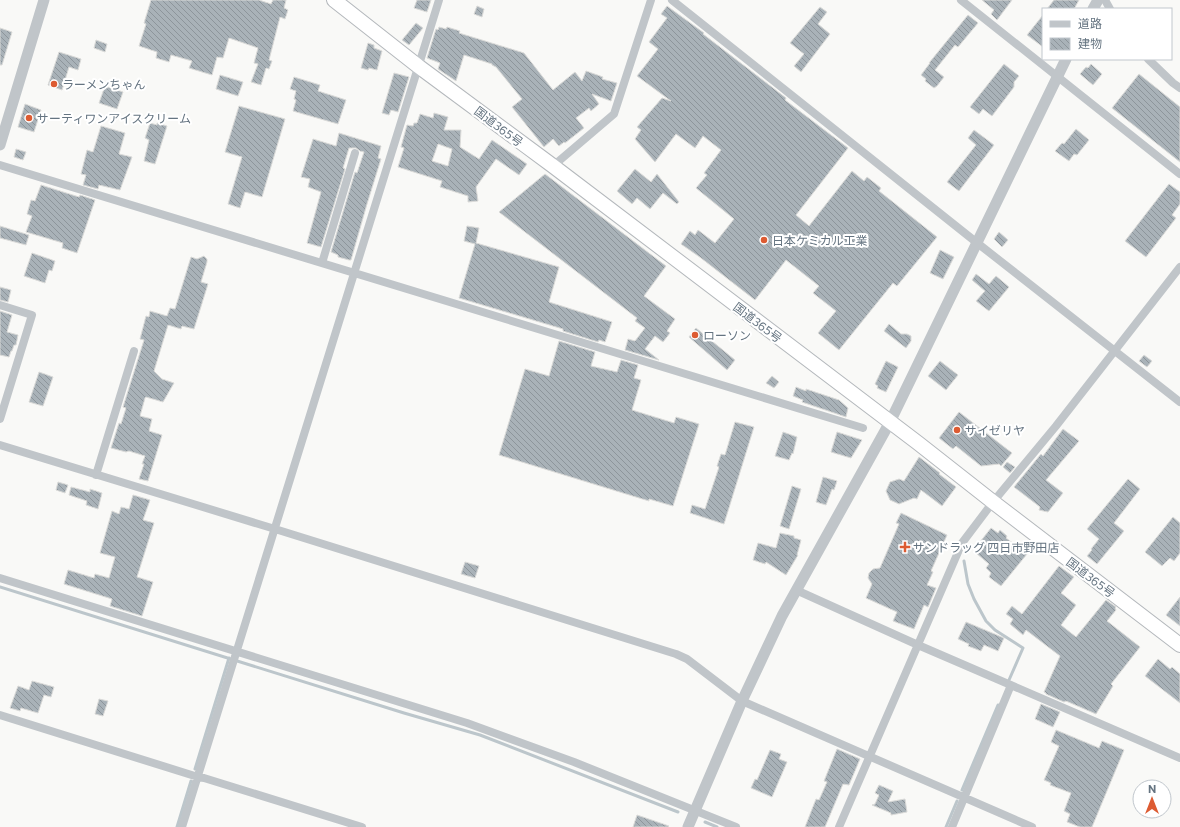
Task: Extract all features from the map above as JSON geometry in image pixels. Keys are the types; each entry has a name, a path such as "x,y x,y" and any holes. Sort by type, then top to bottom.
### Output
{"highway":[{"name":"国道365号","path":"334,0 418,66 553,166 890,422 1180,645"}],"street":[{"path":"0,144 44,0"},
{"path":"182,827 439,0"},
{"path":"553,166 614,114 651,0"},
{"path":"672,0 1180,402"},
{"path":"961,0 1180,174"},
{"path":"688,827 742,702 782,616 890,422 1065,60"},
{"path":"1149,60 1180,88"},
{"path":"322,263 355,153"},
{"path":"0,164 863,428"},
{"path":"839,827 962,542 1056,426 1180,267"},
{"path":"0,305 32,315 0,419"},
{"path":"96,475 134,351"},
{"path":"0,445 676,654 687,659 742,702 1032,827"},
{"path":"0,578 467,722 574,762 736,827"},
{"path":"796,590 918,645 1180,758"},
{"path":"952,827 1011,685"},
{"path":"0,715 362,827"}],"building":[{"path":"151,0 259,0 271,4 273,0 286,0 284,8 288,10 285,19 280,17 269,60 272,61 269,69 266,68 261,85 251,82 258,64 254,63 258,48 229,38 223,58 217,57 212,75 189,68 192,61 171,55 169,62 156,58 157,52 139,46 146,24 144,23"},
{"path":"417,0 431,0 427,12 414,8"},
{"path":"982,0 1012,0 997,20 991,14 994,10"},
{"path":"1054,0 1079,0 1075,8 1048,8"},
{"path":"477,6 484,9 482,17 474,14"},
{"path":"667,6 704,33 703,34 786,98 785,100 848,148 796,215 809,226 852,171 864,181 867,177 881,188 879,191 937,237 897,286 893,283 839,350 818,333 836,311 813,293 819,286 786,260 755,300 681,244 690,231 695,235 698,230 715,243 734,219 696,188 707,175 704,173 721,150 703,136 695,148 676,134 655,162 635,139 641,130 637,127 662,98 671,101 637,76 658,49 649,42 667,18 661,14"},
{"path":"820,7 827,12 818,24 830,34 801,72 794,66 804,54 790,43"},
{"path":"968,15 978,23 958,47 955,45 935,70 944,77 934,88 925,81 926,79 921,75"},
{"path":"1042,16 1042,46 1027,35"},
{"path":"416,23 423,28 409,45 402,40"},
{"path":"439,27 446,29 447,27 460,31 459,33 524,53 553,90 575,72 582,81 586,71 603,77 602,79 617,83 611,101 592,94 599,104 591,111 589,108 576,118 584,128 559,146 553,139 544,147 512,107 522,99 496,67 492,64 464,55 456,81 438,69 440,63 427,58 436,29 438,30"},
{"path":"0,28 12,32 2,65 0,65"},
{"path":"96,40 107,44 105,52 94,48"},
{"path":"368,43 374,45 374,48 382,51 377,70 361,68"},
{"path":"59,52 81,59 78,70 69,67 62,90 48,85"},
{"path":"1004,64 1019,76 1014,82 1014,87 992,116 983,109 979,114 970,107"},
{"path":"1091,64 1102,74 1093,85 1080,74"},
{"path":"394,73 409,77 398,112 391,110 389,115 382,113"},
{"path":"1139,74 1180,107 1180,162 1112,108"},
{"path":"220,75 243,82 238,96 216,89"},
{"path":"294,77 320,85 318,91 346,100 338,124 293,111 296,100 294,99 296,91 290,89"},
{"path":"105,86 123,92 117,109 99,103"},
{"name":"サーティワンアイスクリーム","path":"25,104 41,110 34,132 18,127"},
{"path":"239,106 285,119 262,197 245,192 240,208 228,204 242,157 225,152"},
{"path":"434,113 448,117 444,130 461,130 460,147 479,159 492,140 527,164 519,175 496,159 476,187 478,201 468,202 468,196 440,187 442,181 398,167 404,148 401,147 407,125 413,126 414,123 417,123 420,114 433,118","holes":["438,144 452,149 448,166 432,161"]},
{"path":"150,123 157,125 157,123 167,126 155,164 144,161 149,140 145,138"},
{"path":"101,126 125,133 119,154 132,157 120,190 99,185 98,189 83,185 86,175 81,174 87,150 93,152"},
{"path":"1076,129 1089,140 1077,155 1074,154 1069,161 1055,151 1062,143 1064,144"},
{"path":"974,130 994,145 959,191 947,182 976,145 968,138"},
{"path":"339,133 381,146 378,158 381,159 351,260 338,257 338,255 331,252 355,172 357,173 364,152 356,148 349,148 343,168 345,169 321,247 307,243 321,192 308,187 310,179 301,177 313,139 336,146"},
{"path":"16,149 26,152 23,160 14,157"},
{"path":"635,169 651,182 657,174 679,202 677,204 663,193 650,209 637,198 632,204 617,191"},
{"path":"545,174 666,266 644,296 675,319 667,331 670,333 663,342 655,336 645,349 659,360 625,350 628,339 635,341 645,328 635,321 637,318 499,212"},
{"path":"1169,184 1180,192 1180,204 1172,215 1176,218 1146,257 1125,241"},
{"path":"41,185 79,197 80,195 95,200 77,253 62,248 63,243 26,232 32,216 27,214 31,200 35,201"},
{"path":"0,226 29,235 26,245 0,238"},
{"path":"467,226 479,228 476,243 559,267 549,302 612,322 605,342 599,340 598,342 563,331 563,329 459,298 475,244 464,241"},
{"path":"999,232 1008,240 1002,247 994,239"},
{"path":"940,250 954,257 943,279 930,273"},
{"path":"32,253 55,261 52,271 49,270 45,283 24,276"},
{"path":"204,256 207,259 207,262 201,282 208,284 194,329 182,326 181,329 168,325 154,371 162,379 174,383 163,402 145,398 140,416 152,419 149,431 162,435 148,481 139,479 145,456 129,451 126,452 111,448 119,423 121,424 126,408 123,407 144,340 140,339 146,316 149,317 150,311 167,316 170,308 175,309 191,257 197,259"},
{"path":"976,274 989,284 996,276 1009,287 989,311 976,301 985,291 972,280"},
{"path":"0,287 11,290 8,302 0,300"},
{"path":"0,311 12,315 7,332 18,335 16,345 14,345 9,357 0,355"},
{"path":"889,324 901,334 911,336 911,341 906,348 884,331"},
{"path":"696,328 735,360 727,370 689,337"},
{"path":"559,341 595,352 591,366 617,372 621,360 638,365 634,378 641,380 632,410 674,423 676,417 699,424 673,506 649,499 649,501 499,455 525,369 549,376"},
{"path":"1144,355 1152,361 1147,367 1139,361"},
{"path":"886,361 898,367 886,392 877,388 878,386 875,384"},
{"path":"940,361 958,375 946,390 928,376"},
{"path":"39,372 53,377 43,406 29,402"},
{"path":"772,376 779,382 774,388 766,383"},
{"path":"796,387 839,400 848,408 846,417 802,402 803,400 793,396"},
{"path":"959,412 1012,453 1001,466 999,464 981,466 956,446 953,449 939,438"},
{"path":"735,422 754,427 724,524 690,513 692,505 705,509 719,467 717,466 721,454 725,455"},
{"path":"1063,429 1079,441 1046,480 1063,493 1048,512 1039,510 1040,507 1014,487 1041,454 1043,456"},
{"path":"783,432 797,437 793,454 792,453 789,460 775,456"},
{"path":"837,432 862,440 851,458 831,452"},
{"path":"919,457 956,487 942,506 921,490 917,499 914,498 899,504 890,500 886,491 890,482 899,479 904,481"},
{"path":"1007,462 1015,467 1010,473 1003,467"},
{"path":"823,477 837,481 834,490 832,489 826,505 816,502"},
{"path":"1128,479 1140,489 1114,523 1124,531 1097,564 1087,556 1099,539 1087,529"},
{"path":"58,482 68,485 65,493 56,490"},
{"path":"792,486 801,489 789,529 780,526"},
{"path":"71,487 90,492 90,489 102,493 98,509 86,505 87,501 69,495"},
{"path":"133,495 150,500 143,520 154,523 137,577 153,582 142,616 110,606 112,599 64,584 68,570 94,578 95,574 109,578 115,557 100,553 112,511 119,514 121,507 129,509"},
{"path":"901,513 947,535 931,571 933,572 927,585 936,588 928,607 924,605 914,629 893,621 897,612 866,598 872,584 868,578 869,573 873,569 880,568 899,524 896,523"},
{"path":"1173,517 1180,523 1180,553 1174,561 1170,558 1162,566 1145,552"},
{"path":"991,528 998,533 1000,530 1007,536 1006,538 1027,554 1001,586 989,577 991,573 986,568 989,564 976,553 978,550 976,547"},
{"path":"780,533 794,536 794,538 801,540 798,555 786,575 766,562 765,564 753,560 758,543 776,548"},
{"path":"465,562 479,566 475,578 461,574"},
{"path":"1059,566 1074,577 1061,593 1076,605 1061,625 1076,637 1106,600 1116,607 1116,610 1107,621 1140,647 1111,684 1113,686 1096,714 1066,701 1064,702 1044,692 1060,656 1026,630 1023,635 1010,624 1013,619 1006,614 1012,606 1022,614"},
{"path":"1180,597 1180,626 1166,615"},
{"path":"966,622 1004,638 998,651 984,645 981,651 968,646 969,644 958,639"},
{"path":"1158,659 1170,669 1172,667 1180,674 1180,703 1145,676"},
{"path":"32,681 54,687 51,697 44,695 38,713 21,708 20,711 10,708 18,686 29,690"},
{"path":"99,699 108,701 103,716 95,714"},
{"path":"1041,704 1060,712 1053,727 1035,719"},
{"path":"1056,730 1099,748 1102,741 1124,750 1092,827 1080,827 1067,822 1070,814 1064,811 1071,793 1050,785 1051,783 1044,780 1059,746 1051,742"},
{"path":"837,749 860,759 849,785 843,784 825,827 805,827 816,799 819,800 827,782 824,781"},
{"path":"770,750 781,754 779,759 787,762 772,797 751,788 755,779 757,780"},
{"path":"879,785 893,791 888,802 905,799 907,812 891,815 891,813 872,805 875,804 879,795 875,793"},
{"path":"637,815 669,826 633,827"}],"waterway":[{"path":"964,561 968,584 986,621 995,630 1023,648 1009,680"},
{"path":"0,587 404,713 480,735 678,812"},
{"path":"195,769 229,658"},
{"path":"962,790 998,705"},
{"path":"177,827 191,781"},
{"path":"946,827 957,801"},
{"path":"705,822 717,827"}],"place":[{"name":"ラーメンちゃん","path":"54,84"},
{"name":"サーティワンアイスクリーム","path":"29,118"},
{"name":"日本ケミカル工業","path":"764,240"},
{"name":"ローソン","path":"695,335"},
{"name":"サイゼリヤ","path":"957,430"},
{"name":"サンドラッグ 四日市野田店","path":"905,547"}]}
